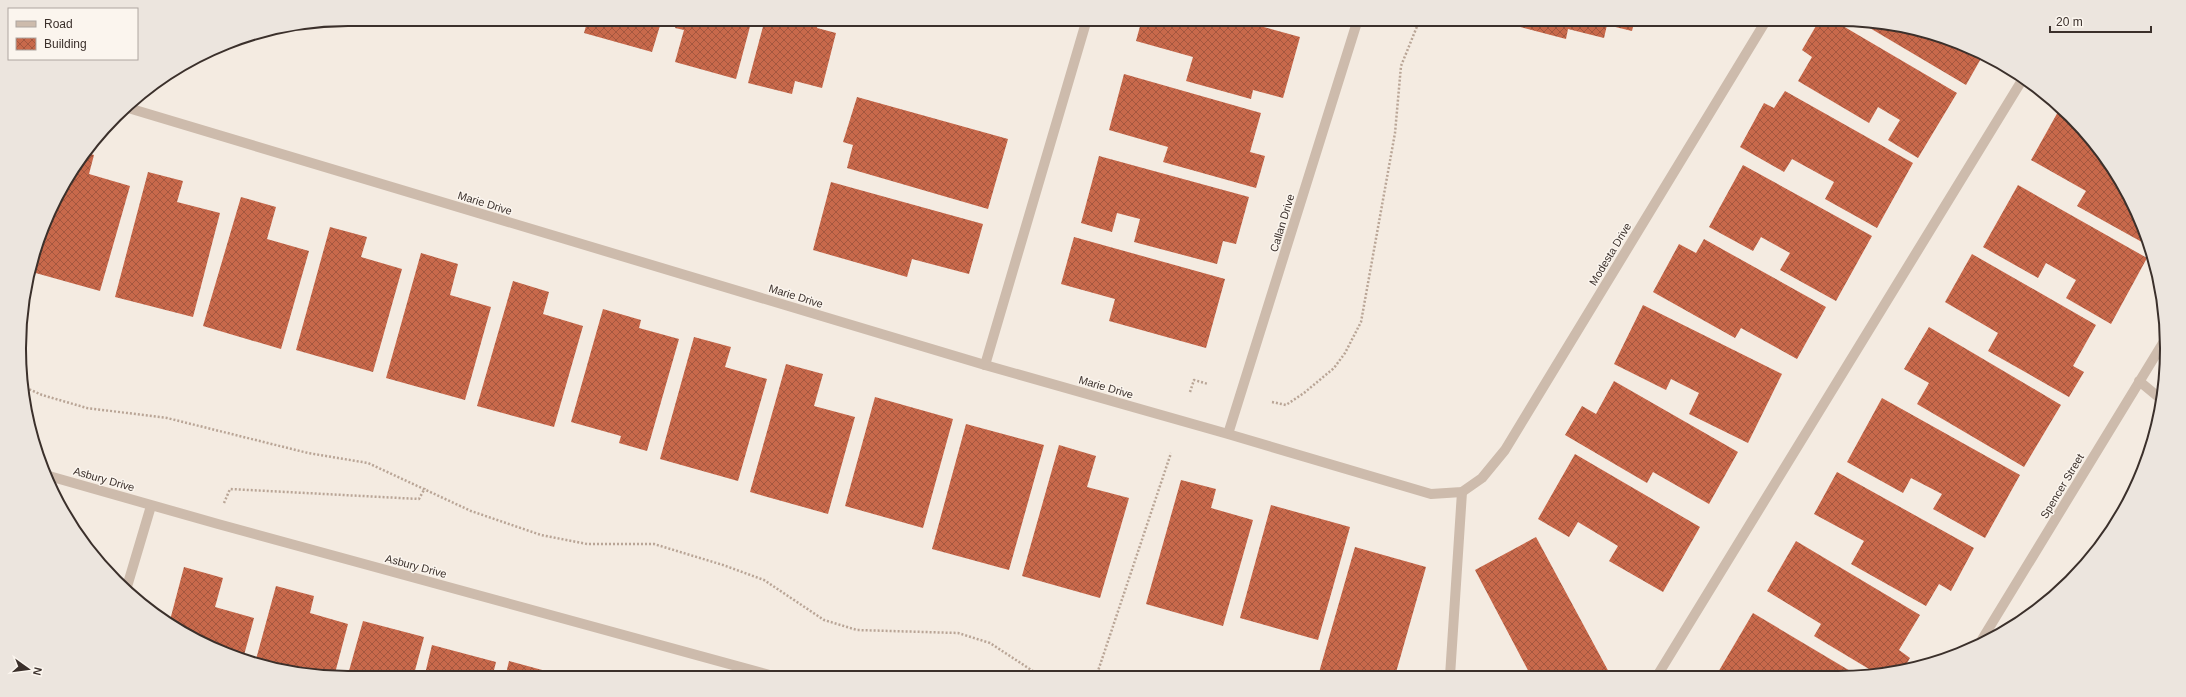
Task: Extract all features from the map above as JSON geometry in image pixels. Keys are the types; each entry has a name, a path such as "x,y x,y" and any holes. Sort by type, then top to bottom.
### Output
{"street":[{"path":"985,365 1085,26"},
{"name":"Callan Drive","path":"1228,434 1356,26"},
{"name":"Modesta Drive","path":"1462,492 1482,478 1505,450 1763,26"},
{"path":"1660,671 2021,83"},
{"name":"Marie Drive","path":"132,109 985,365 1228,434 1431,494 1462,492"},
{"name":"Spencer Street","path":"1984,636 2160,348"},
{"path":"2139,381 2156,395"},
{"name":"Asbury Drive","path":"53,477 151,506 755,671"},
{"path":"1450,671 1462,492"},
{"path":"128,584 151,506"}],"path":[{"path":"1272,402 1286,405 1319,381 1345,354 1361,322 1395,133 1401,66 1417,26"},
{"path":"1190,392 1194,380 1208,384"},
{"path":"29,389 42,395 88,408 167,418 308,453 368,463 425,488 471,511 541,535 587,544 654,544 723,565 764,580 824,620 857,630 958,633 990,643 1033,671"},
{"path":"1098,671 1172,453"},
{"path":"224,504 230,489 419,499 425,488"}],"building":[{"path":"586,26 660,26 652,52 584,33"},
{"path":"676,26 750,26 736,79 675,62 684,30 675,28"},
{"path":"763,26 817,26 817,28 836,33 822,88 795,81 792,94 748,83"},
{"path":"1140,26 1260,26 1300,37 1283,98 1253,90 1251,99 1186,81 1193,57 1136,41"},
{"path":"1517,26 1607,26 1604,38 1568,29 1566,39"},
{"path":"1611,26 1633,26 1632,31"},
{"path":"1816,26 1843,26 1957,93 1918,158 1888,140 1900,120 1878,107 1869,123 1798,81 1812,57 1802,50"},
{"path":"1870,28 1900,32 1921,37 1941,43 1981,59 1966,85"},
{"path":"1124,74 1261,113 1250,152 1265,156 1256,188 1163,162 1168,147 1109,130"},
{"path":"1785,91 1913,163 1877,228 1825,199 1834,182 1792,159 1784,172 1740,147 1764,103 1774,108"},
{"path":"857,97 1008,139 988,209 847,168 853,145 843,142"},
{"path":"2058,113 2080,136 2106,169 2127,206 2142,242 2077,206 2086,191 2031,160"},
{"path":"91,154 94,155 89,174 130,186 100,291 35,273 43,245 59,206 80,169"},
{"path":"1099,156 1249,197 1236,244 1223,241 1217,264 1134,242 1140,219 1117,213 1112,232 1081,223"},
{"path":"1743,165 1872,236 1836,301 1780,270 1790,253 1761,237 1753,251 1709,227"},
{"path":"148,172 183,181 177,202 220,213 193,317 115,297"},
{"path":"831,182 983,224 969,274 912,259 907,277 813,250"},
{"path":"2018,185 2147,258 2111,324 2066,298 2076,280 2046,263 2038,278 1983,247"},
{"path":"241,197 276,207 267,239 309,251 281,349 203,326"},
{"path":"330,227 367,237 361,257 402,269 373,372 296,350"},
{"path":"1074,237 1225,279 1206,348 1109,321 1115,299 1061,284"},
{"path":"1704,239 1826,307 1797,359 1741,328 1735,338 1653,292 1679,244 1696,253"},
{"path":"421,253 458,264 450,295 491,307 465,400 386,378"},
{"path":"1972,254 2096,325 2073,366 2084,372 2069,397 1988,351 1998,333 1945,302"},
{"path":"513,281 549,292 543,314 583,326 554,427 477,406"},
{"path":"1643,305 1782,374 1748,443 1689,414 1699,393 1671,379 1666,390 1614,364"},
{"path":"603,309 641,320 639,328 679,339 647,451 619,443 621,436 571,422"},
{"path":"1929,327 2061,405 2024,467 1917,404 1929,383 1904,369"},
{"path":"694,337 731,347 725,367 767,379 738,481 660,459"},
{"path":"786,364 823,374 814,406 855,417 828,514 750,492"},
{"path":"1614,381 1738,452 1709,504 1653,472 1647,483 1565,435 1582,406 1596,414"},
{"path":"875,397 953,419 923,528 845,506"},
{"path":"1882,398 2020,475 1985,538 1933,509 1942,494 1911,478 1903,493 1847,462"},
{"path":"966,424 1044,445 1009,570 932,549"},
{"path":"1059,445 1096,456 1087,487 1129,498 1100,598 1022,576"},
{"path":"1575,454 1700,527 1663,592 1609,561 1618,546 1578,522 1569,537 1538,519"},
{"path":"1837,472 1974,548 1951,591 1939,584 1926,606 1851,564 1864,541 1814,514"},
{"path":"1181,480 1216,489 1211,508 1253,520 1223,626 1146,604"},
{"path":"1271,505 1350,527 1318,640 1240,618"},
{"path":"1536,537 1608,671 1528,671 1475,570"},
{"path":"1796,541 1920,615 1899,650 1910,658 1907,663 1869,669 1814,636 1821,624 1767,591"},
{"path":"1355,547 1426,567 1396,671 1319,671"},
{"path":"184,567 223,578 215,607 254,618 244,654 206,638 171,618"},
{"path":"276,586 314,596 310,613 348,624 336,670 286,665 257,657"},
{"path":"1753,613 1849,670 1838,671 1719,671"},
{"path":"363,621 424,637 415,671 349,671"},
{"path":"432,645 496,662 494,671 426,671"},
{"path":"509,661 546,671 507,671"}]}
